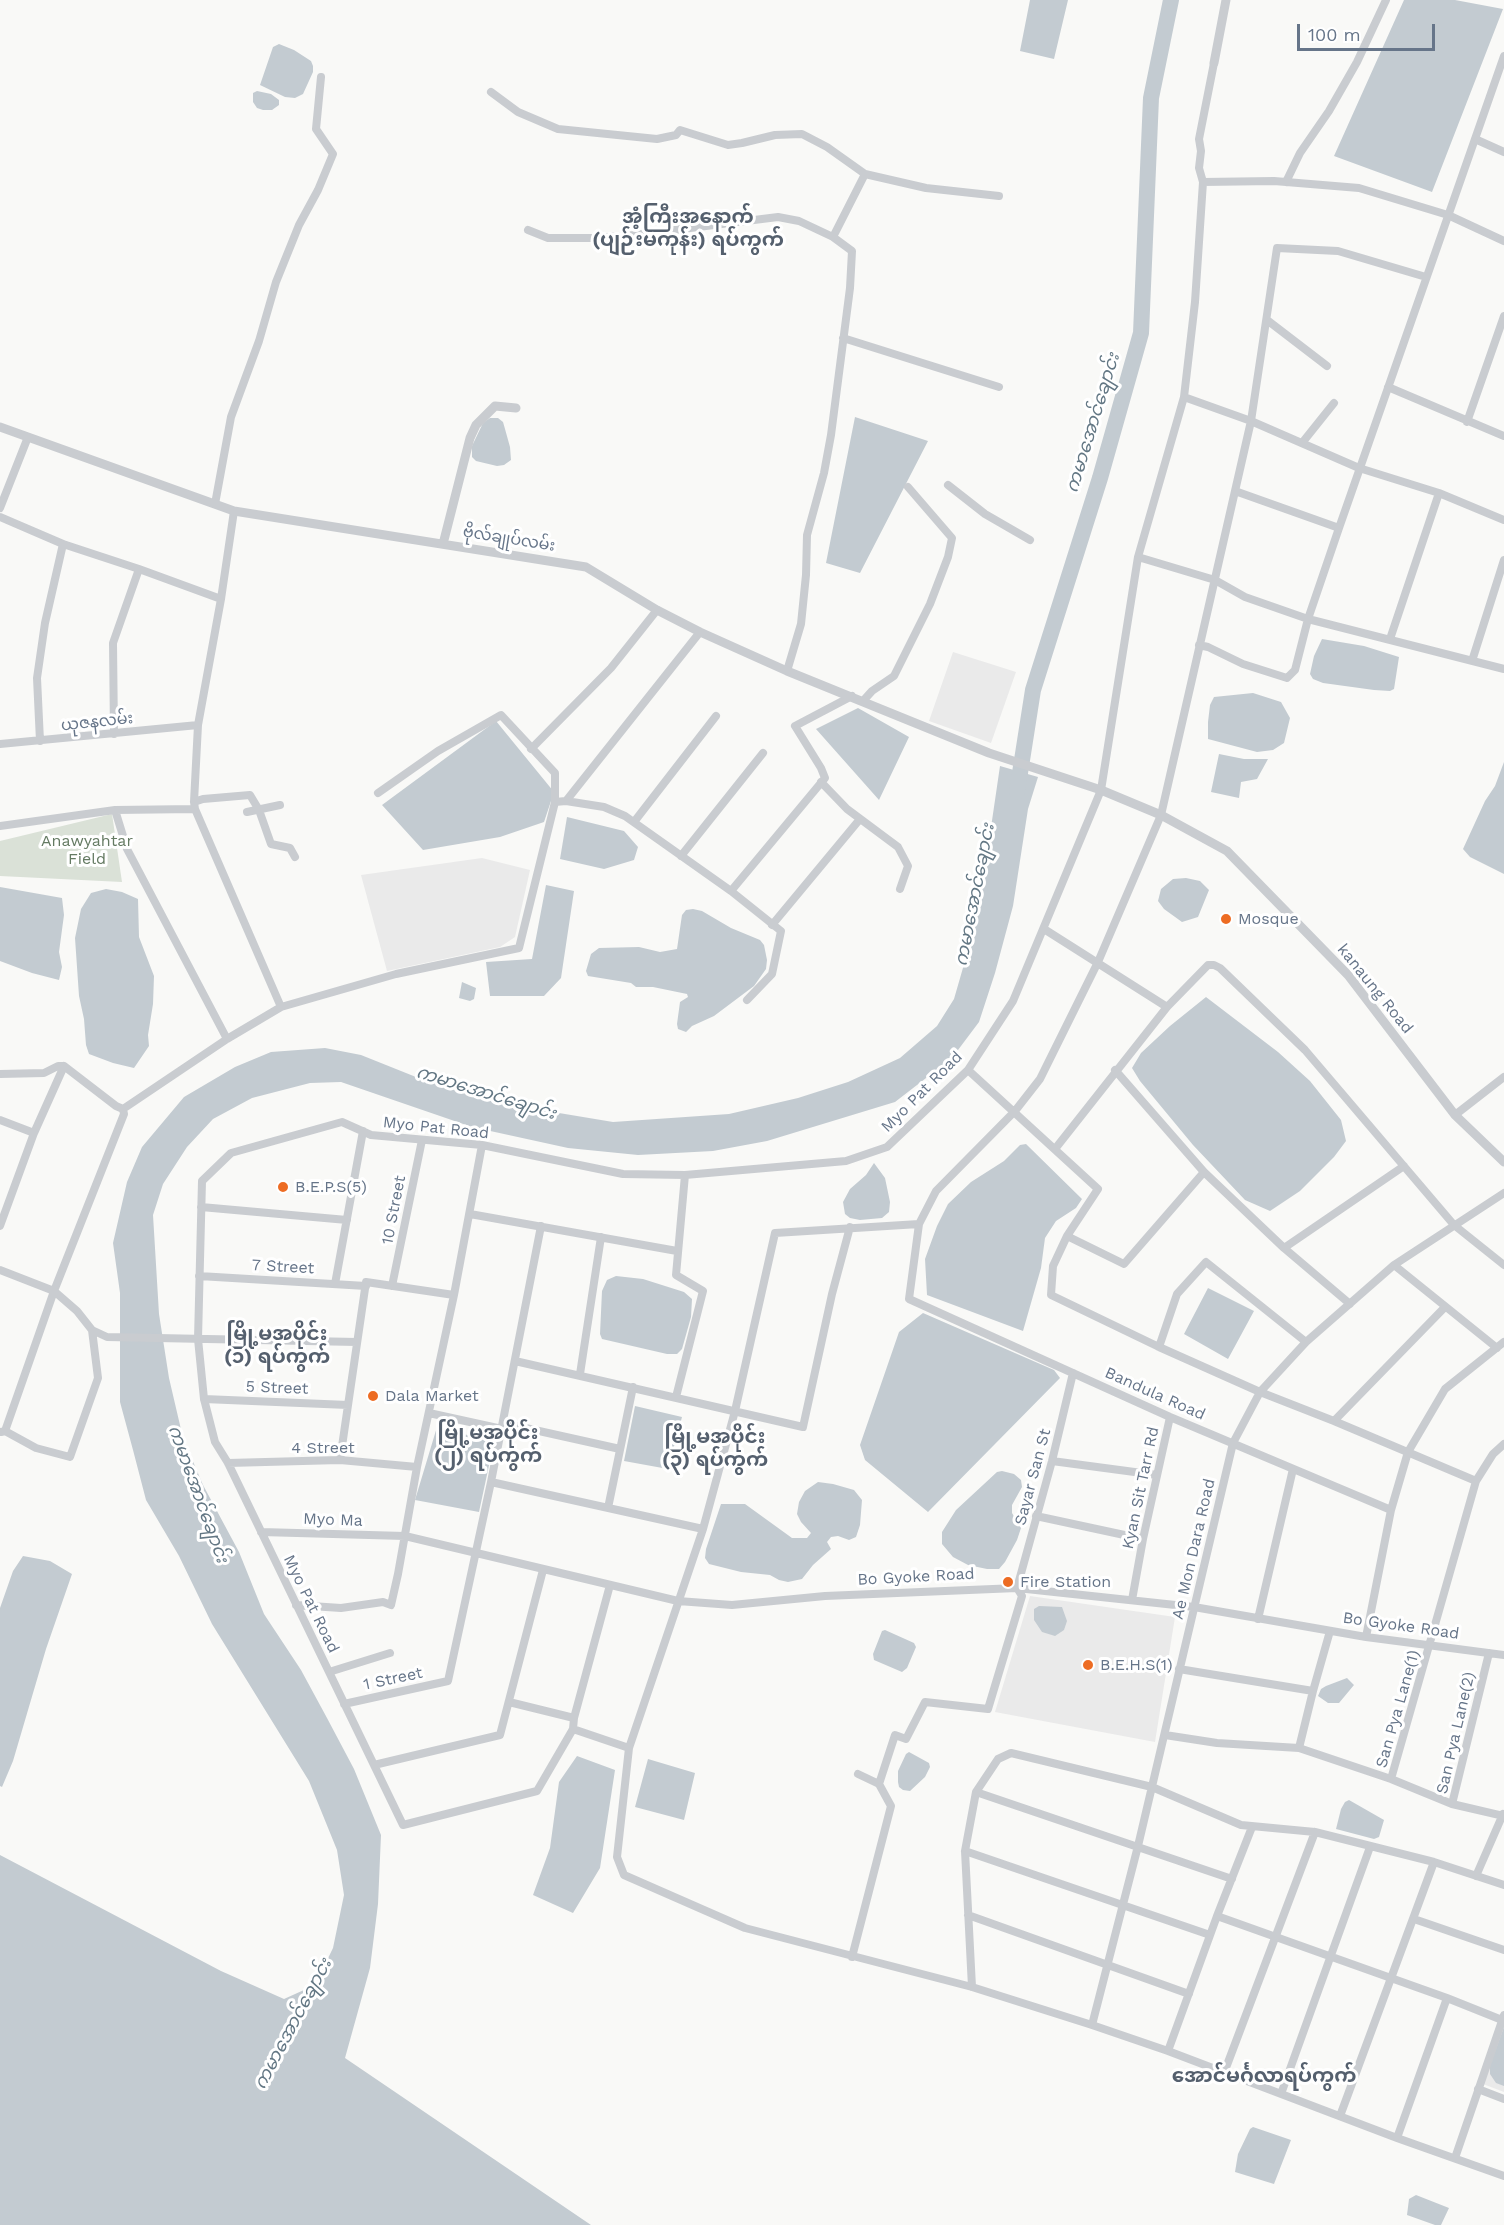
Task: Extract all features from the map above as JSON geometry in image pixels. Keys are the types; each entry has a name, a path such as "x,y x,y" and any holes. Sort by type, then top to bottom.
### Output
{"street":[{"path":"1214,63 1226,0"},
{"path":"1286,182 1300,153 1335,101 1386,0"},
{"path":"1199,645 1243,664 1287,678 1295,670 1308,619 1359,468 1503,60"},
{"name":"Myo Pat Road","path":"573,1729 537,1791 402,1825 228,1463 215,1443 204,1399 198,1339 202,1181 231,1153 342,1122 371,1135 482,1145 623,1174 685,1175 846,1161 886,1146 968,1070 1013,1001 1101,790 1138,557 1184,397 1195,302 1203,182 1199,168 1201,151 1199,139 1214,63"},
{"path":"215,504 228,427 259,341 276,282 299,225 318,190 333,154 316,129 321,77"},
{"path":"491,92 525,116 558,129 657,139 676,135 680,130 728,144 774,135 802,134 827,147 865,174 926,188 999,196"},
{"path":"1475,139 1504,152"},
{"path":"833,237 865,174"},
{"path":"1203,182 1286,182 1359,188 1448,215 1504,241"},
{"path":"528,230 548,238 596,238 778,217 799,221 833,237 852,251 850,288 831,435 824,473 807,536 801,624 787,671"},
{"path":"1426,277 1338,251 1277,248 1251,422 1161,815 1098,962 1040,1079 1015,1111 936,1191 920,1224 775,1233 735,1411 703,1529 629,1748 617,1857 624,1875 745,1928 972,1987 1092,2025 1504,2176"},
{"path":"1467,422 1504,316"},
{"path":"1267,320 1327,366"},
{"path":"843,338 999,387"},
{"path":"1388,387 1504,436"},
{"path":"1184,397 1251,422 1359,468 1439,494 1504,520"},
{"path":"1302,443 1334,403"},
{"path":"444,544 464,461 476,425 495,406 516,408"},
{"name":"ဗိုလ်ချုပ်လမ်း","path":"0,427 234,511 586,567 657,610 787,671 989,753 1048,773"},
{"path":"0,508 28,437"},
{"path":"948,485 985,514 1030,540"},
{"path":"863,701 872,691 894,676 930,604 950,548 952,538 908,487"},
{"path":"1235,491 1339,528"},
{"path":"1390,639 1439,494"},
{"path":"234,511 198,725 195,805 281,1007"},
{"path":"0,517 63,544 139,568 221,599"},
{"path":"40,741 37,678 45,623 63,544"},
{"path":"1138,557 1215,580 1245,597 1308,619 1504,669"},
{"path":"1472,661 1504,560"},
{"path":"114,734 113,643 139,568"},
{"path":"531,749 611,668 657,610"},
{"path":"566,801 700,632"},
{"path":"731,891 825,778 795,726 852,696"},
{"path":"0,1074 44,1072 63,1066 116,1107 123,1109 227,1039 281,1007 396,974 519,948 555,802 555,773 501,715 438,751 378,793"},
{"path":"634,822 716,716"},
{"name":"ယုဇနလမ်း","path":"0,744 198,725"},
{"path":"681,856 763,753"},
{"name":"kanaung Road","path":"1048,773 1101,790 1161,815 1227,851 1348,975 1455,1115 1504,1162"},
{"path":"821,782 860,819 892,842 902,853 908,866 900,889"},
{"path":"0,826 115,810 195,805 248,794 259,810 272,844 290,848 295,856"},
{"path":"555,802 566,801 604,807 625,816 731,891 781,932 772,974 747,1000"},
{"path":"247,812 280,805"},
{"path":"115,810 127,849 227,1039"},
{"path":"772,924 860,819"},
{"path":"1044,929 1167,1006"},
{"path":"1055,1149 1167,1006 1208,965 1220,968 1305,1050 1454,1225 1504,1265"},
{"path":"0,1226 34,1133 63,1066"},
{"path":"968,1070 1098,1189 1067,1236 1053,1266 1051,1295 1260,1392 1476,1481"},
{"path":"1116,1070 1204,1172 1284,1248 1350,1304"},
{"path":"1455,1115 1504,1077"},
{"path":"92,1330 98,1378 70,1457 36,1448 2,1432 54,1291 124,1116 123,1109"},
{"path":"0,1120 34,1133"},
{"path":"334,1284 363,1131"},
{"name":"10 Street","path":"393,1286 422,1140"},
{"path":"296,1605 341,1608 383,1602 391,1605 482,1145"},
{"path":"1284,1248 1404,1166"},
{"path":"1067,1236 1124,1264 1204,1172"},
{"path":"676,1397 703,1291 676,1275 685,1175"},
{"name":"Ae Mon Dara Road","path":"1092,2025 1124,1906 1233,1443 1260,1392 1306,1342 1394,1265 1504,1193"},
{"path":"201,1207 347,1220"},
{"path":"470,1214 677,1251"},
{"name":"Bandula Road","path":"920,1224 909,1299 1170,1417 1391,1510"},
{"path":"475,1552 541,1226"},
{"path":"515,1361 580,1374 803,1427 832,1293 850,1227"},
{"path":"580,1374 601,1237"},
{"path":"1159,1347 1180,1290 1206,1262 1306,1342"},
{"path":"1366,1637 1391,1510 1408,1452 1445,1389 1501,1345 1445,1307 1394,1265"},
{"path":"0,1270 54,1291 92,1330 107,1337 357,1342"},
{"name":"7 Street","path":"199,1276 366,1286 366,1282 454,1295"},
{"path":"340,1460 366,1286"},
{"path":"1334,1421 1445,1307"},
{"name":"Sayar San St","path":"879,1784 895,1735 906,1739 925,1702 988,1709 1022,1596 1017,1588 1052,1461 1073,1372"},
{"path":"608,1508 633,1387"},
{"name":"5 Street","path":"204,1399 348,1404"},
{"path":"429,1413 620,1449"},
{"name":"Kyan Sit Tarr Rd","path":"1132,1600 1170,1417"},
{"name":"San Pya Lane(1)","path":"1391,1779 1476,1481 1493,1454 1504,1444"},
{"name":"4 Street","path":"228,1463 340,1460 417,1467"},
{"path":"1052,1461 1157,1475"},
{"path":"1258,1619 1293,1469"},
{"path":"491,1482 703,1529"},
{"path":"1036,1516 1143,1539"},
{"name":"Myo Ma","path":"261,1532 405,1536 475,1552"},
{"name":"Bo Gyoke Road","path":"475,1552 678,1601 732,1605 825,1596 1017,1588 1194,1607 1366,1637 1504,1655"},
{"name":"1 Street","path":"344,1704 448,1681 475,1552"},
{"path":"374,1765 500,1735 543,1570"},
{"path":"610,1585 573,1729 629,1748"},
{"path":"1299,1748 1330,1631"},
{"path":"329,1672 390,1653"},
{"name":"San Pya Lane(2)","path":"1489,1653 1452,1804 1504,1815"},
{"path":"1179,1669 1313,1691"},
{"path":"509,1702 574,1718"},
{"path":"1165,1735 1217,1743 1299,1748 1391,1779 1452,1804"},
{"path":"972,1987 965,1851 976,1792 998,1759 1011,1753 1152,1787 1241,1825 1315,1832 1434,1862 1504,1885"},
{"path":"852,1957 891,1806 879,1784 858,1774"},
{"path":"976,1792 1232,1879"},
{"path":"1476,1876 1504,1815"},
{"path":"1168,2051 1252,1827"},
{"path":"1224,2073 1315,1832"},
{"path":"1281,2094 1370,1847"},
{"path":"965,1851 1210,1935"},
{"path":"1340,2116 1434,1862"},
{"path":"968,1915 1189,1994"},
{"path":"1217,1916 1503,2018 1455,2158"},
{"path":"1414,1919 1504,1950"},
{"path":"1397,2138 1447,1998"},
{"path":"1478,2090 1504,2099"}],"shaded area":[{"path":"953,652 1016,672 991,743 929,721"},
{"path":"482,858 530,870 515,937 500,947 387,971 361,875"},
{"name":"B.E.H.S(1)","path":"1030,1596 1175,1617 1155,1742 995,1712"},
{"path":"1504,2022 1504,2092 1483,2084"}],"green space":[{"name":"Anawyahtar Field","path":"112,814 122,882 0,876 0,841"}],"water":[{"path":"1030,0 1068,0 1054,59 1020,51"},
{"path":"1404,0 1455,0 1503,9 1432,192 1334,156"},
{"path":"279,44 311,61 313,66 313,72 303,94 295,98 285,97 260,85 273,47"},
{"path":"257,91 271,94 279,100 279,105 272,110 257,108 253,102 253,93"},
{"path":"855,417 928,441 860,573 826,563"},
{"path":"490,418 498,418 503,422 511,460 504,465 497,466 476,461 472,457 472,446 483,423"},
{"path":"1322,639 1364,646 1399,657 1394,689 1374,690 1323,683 1313,679 1310,674 1314,656"},
{"path":"1253,693 1281,702 1290,718 1284,743 1273,750 1257,752 1208,739 1210,705 1214,697"},
{"path":"858,708 909,737 879,800 816,729"},
{"path":"496,721 554,792 544,822 500,837 423,850 382,805"},
{"path":"1219,754 1244,759 1268,759 1257,779 1241,782 1239,798 1211,792"},
{"path":"1504,762 1504,874 1470,857 1463,849 1485,801 1495,786"},
{"path":"1000,766 1038,777 1028,809 1013,906 995,973 979,1022 952,1058 895,1102 767,1141 713,1151 638,1155 568,1148 472,1127 341,1082 310,1083 252,1098 213,1119 187,1147 163,1184 153,1215 159,1314 169,1378 183,1438 203,1485 239,1552 264,1614 301,1670 354,1769 381,1835 378,1904 370,1968 345,2058 591,2225 0,2225 0,1855 221,1971 284,1999 315,1985 333,1948 344,1895 337,1850 309,1781 212,1624 179,1556 146,1500 120,1402 120,1293 113,1243 127,1182 142,1147 184,1097 235,1067 271,1052 325,1048 361,1055 416,1077 473,1094 529,1108 613,1122 729,1114 798,1098 848,1082 900,1058 937,1026 954,999 969,947 983,882"},
{"path":"567,817 624,831 638,847 634,860 604,869 560,859"},
{"path":"1186,878 1200,881 1209,890 1198,917 1182,922 1164,909 1158,901 1161,889 1173,879"},
{"path":"546,885 574,891 561,978 544,996 490,996 486,962 532,959"},
{"path":"0,887 62,898 64,915 59,952 62,967 59,980 0,961"},
{"path":"106,889 122,892 138,899 139,937 154,976 149,1046 134,1068 89,1054 86,1045 79,996 75,938 81,909 91,893"},
{"path":"686,910 702,911 731,928 760,940 764,945 767,960 766,969 754,986 714,1016 692,1026 686,1032 678,1029 677,1024 680,1002 688,997 687,994 653,987 636,987 631,983 588,976 586,971 591,954 599,948 639,947 660,952 677,949 682,915"},
{"path":"462,982 476,988 474,999 470,1001 459,998"},
{"path":"1206,997 1278,1052 1310,1081 1341,1120 1346,1141 1334,1157 1300,1191 1270,1211 1245,1200 1193,1145 1140,1081 1132,1068 1141,1053"},
{"path":"1026,1144 1082,1199 1076,1208 1056,1221 1045,1238 1041,1268 1023,1331 927,1295 925,1259 948,1204 971,1182 1004,1161 1020,1145"},
{"path":"874,1163 885,1178 890,1202 889,1212 882,1218 860,1220 850,1218 845,1214 843,1202 850,1189 866,1175"},
{"path":"616,1276 643,1279 684,1292 692,1299 691,1317 682,1349 677,1354 667,1354 602,1339 600,1334 602,1291 607,1280"},
{"path":"1208,1288 1254,1311 1228,1359 1184,1334"},
{"path":"923,1313 1054,1370 1060,1378 928,1512 865,1460 860,1445 899,1332"},
{"path":"635,1406 682,1417 668,1469 624,1461"},
{"path":"437,1427 494,1442 479,1512 415,1500"},
{"path":"997,1472 1014,1474 1021,1480 1022,1487 1012,1505 1012,1513 1021,1528 1017,1540 999,1569 968,1565 953,1557 942,1544 942,1532 956,1510"},
{"path":"818,1482 854,1490 862,1500 860,1525 856,1537 849,1540 838,1536 831,1537 827,1542 831,1549 813,1565 802,1579 788,1582 770,1575 741,1572 709,1564 705,1558 706,1549 721,1504 745,1504 792,1538 807,1538 811,1533 797,1514 799,1502 805,1491"},
{"path":"23,1556 50,1561 72,1574 46,1649 13,1761 2,1787 0,1786 0,1608 13,1571"},
{"path":"1039,1606 1062,1607 1067,1621 1064,1630 1055,1636 1042,1632 1034,1620 1034,1609"},
{"path":"885,1630 914,1643 916,1647 907,1668 902,1672 874,1660 873,1654 882,1631"},
{"path":"1347,1678 1354,1685 1339,1703 1328,1703 1318,1696 1321,1689"},
{"path":"909,1752 929,1763 930,1767 925,1777 910,1791 899,1787 898,1782 898,1771"},
{"path":"577,1756 615,1770 600,1868 573,1913 533,1895 550,1848 559,1782"},
{"path":"648,1759 695,1773 684,1820 635,1807"},
{"path":"1349,1800 1384,1820 1379,1837 1374,1839 1336,1829 1341,1809"},
{"path":"1504,2027 1504,2086 1496,2083 1490,2074 1490,2065"},
{"path":"1253,2127 1291,2140 1274,2184 1235,2172 1238,2154"},
{"path":"1416,2195 1449,2208 1441,2225 1407,2215 1409,2199"}],"waterway":[{"name":"ကမာအောင်ချောင်း","path":"1017,792 1033,690 1100,478 1141,333 1151,98 1171,0"}],"place":[{"name":"Mosque","path":"1226,919"},
{"name":"B.E.P.S(5)","path":"283,1187"},
{"name":"Dala Market","path":"373,1396"},
{"name":"Fire Station","path":"1008,1582"},
{"name":"B.E.H.S(1)","path":"1088,1665"}],"district":[{"name":"အံ့ကြီးအနောက် (ပျဉ်းမကုန်း) ရပ်ကွက်","path":"688,228"},
{"name":"မြို့မအပိုင်း (၁) ရပ်ကွက်","path":"277,1346"},
{"name":"မြို့မအပိုင်း (၂) ရပ်ကွက်","path":"488,1444"},
{"name":"မြို့မအပိုင်း (၃) ရပ်ကွက်","path":"715,1448"},
{"name":"အောင်မင်္ဂလာရပ်ကွက်","path":"1264,2076"}]}
